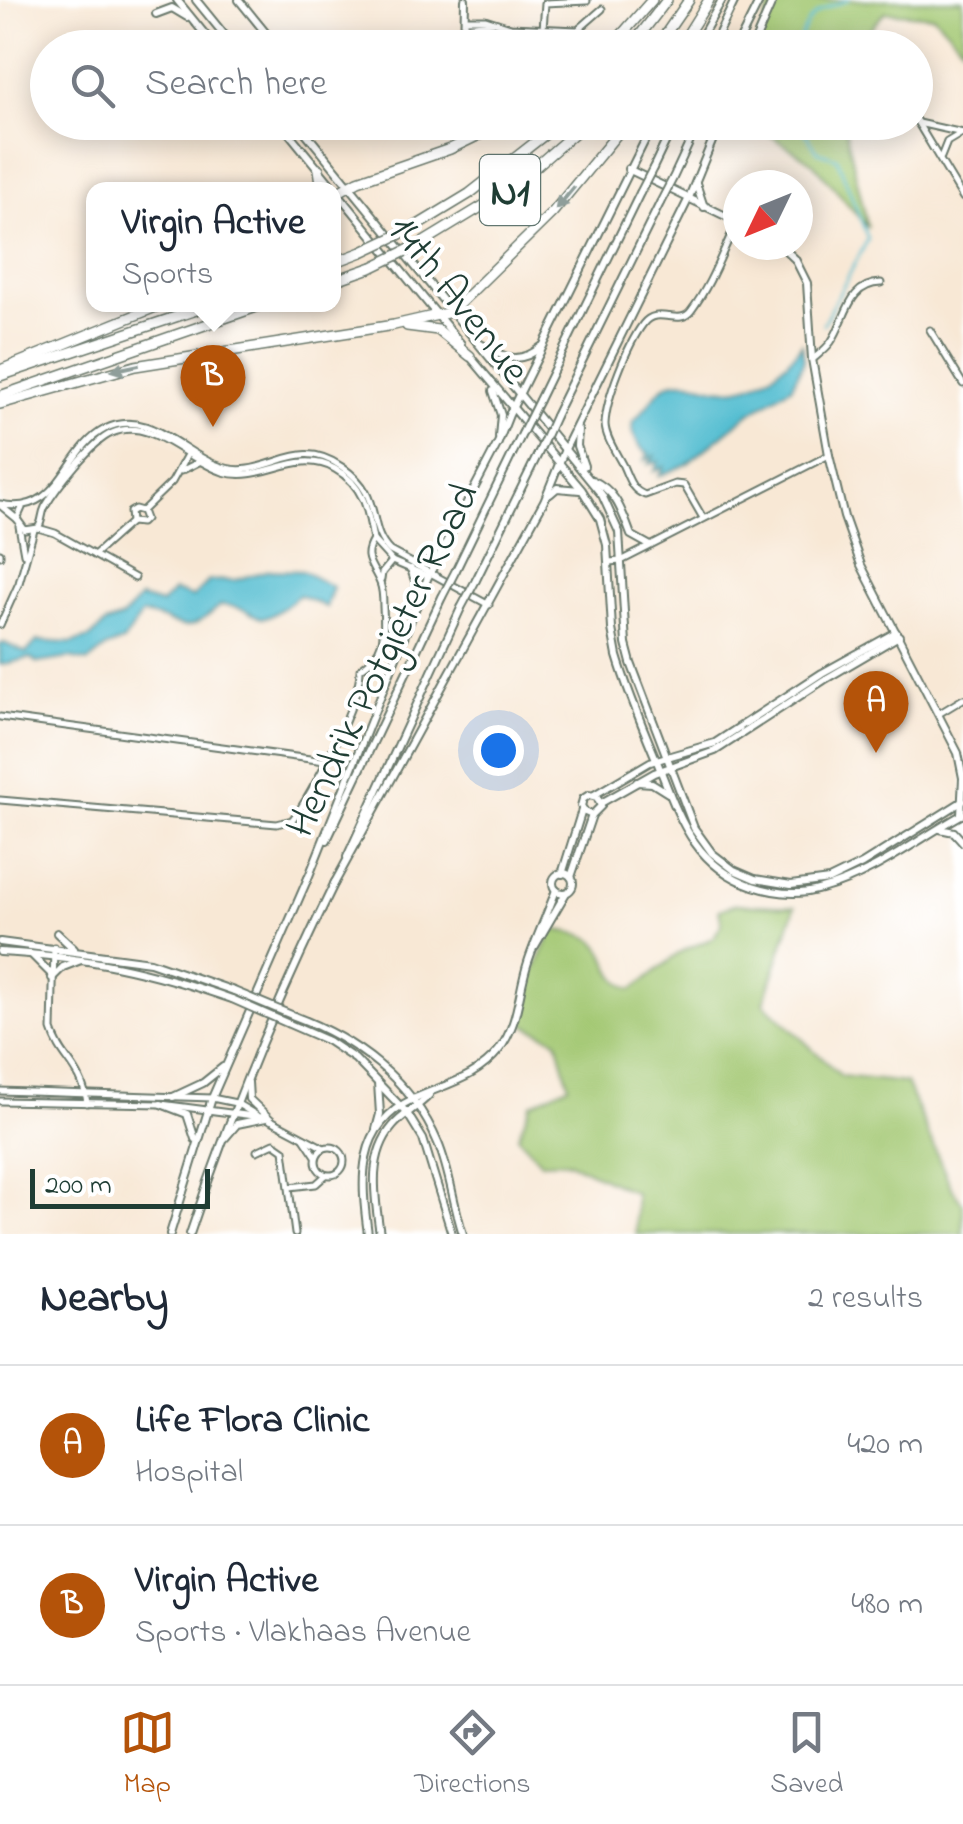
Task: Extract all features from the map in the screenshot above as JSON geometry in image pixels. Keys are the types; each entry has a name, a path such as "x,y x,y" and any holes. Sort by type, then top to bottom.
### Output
{"highway":[{"path":"626,30 652,0"},
{"path":"644,30 667,0"},
{"path":"669,30 690,0"},
{"path":"690,30 709,0"},
{"path":"341,190 470,140"},
{"name":"N1","path":"341,259 413,228 469,194 538,140"},
{"name":"N1","path":"341,278 373,268 422,243 509,190 566,140"},
{"path":"0,404 135,366 394,325 451,312 553,212 612,140"},
{"path":"320,170 321,182"},
{"path":"0,373 144,312"},
{"path":"0,373 189,312"},
{"path":"0,396 242,312"},
{"path":"394,325 438,330 470,356"}],"main road":[{"path":"178,0 201,30"},
{"path":"196,0 220,30"},
{"path":"239,0 263,30"},
{"path":"465,0 465,30"},
{"path":"706,30 722,0"},
{"path":"721,30 735,0"},
{"path":"745,30 760,0"},
{"path":"760,30 772,0"},
{"path":"156,14 175,9 196,24"},
{"name":"14th Avenue","path":"295,140 328,182"},
{"name":"14th Avenue","path":"312,140 586,471"},
{"path":"307,881 430,574 644,140"},
{"name":"Hendrik Potgieter Road","path":"170,1234 212,1098 307,881 666,140"},
{"name":"Hendrik Potgieter Road","path":"232,1114 302,946 461,608 691,140"},
{"path":"334,884 544,501 565,449 688,200 713,140"},
{"path":"628,170 723,216"},
{"path":"696,181 704,208"},
{"name":"14th Avenue","path":"341,200 582,490 600,519 609,562 617,656 670,796 684,828 704,858 737,880 782,893 817,891 847,879 962,814"},
{"path":"795,260 806,282 812,359 844,517 861,565 958,753 962,814"},
{"path":"472,338 505,358 516,360 531,355 546,342"},
{"path":"486,377 501,415 498,443"},
{"path":"578,424 577,446 586,471 616,522 626,644 689,818 712,853 734,870 778,884 818,883 844,874 962,797"},
{"path":"591,479 602,484 618,503 631,536 649,546"},
{"path":"544,501 558,488 582,490"},
{"path":"420,597 413,567 437,559"},
{"path":"380,1234 375,1168 388,1131 412,1100 477,1071 500,1049 512,1025 526,968 556,890 554,880 562,874 583,799 656,760 715,743 822,673 898,634"},
{"path":"534,947 572,886 571,877 592,815 598,812 601,802 660,770 726,745 898,634"},
{"path":"637,782 652,783 670,796"},
{"path":"594,796 601,802"},
{"path":"582,810 592,815"},
{"path":"937,828 950,830 963,842"},
{"path":"562,874 571,877"},
{"path":"556,890 566,893"},
{"path":"38,946 56,934 76,950"},
{"path":"0,942 38,946 233,995"},
{"path":"0,952 76,950 150,962 291,1020 344,1050 404,1110 423,1139 452,1234"},
{"path":"31,954 52,976 60,968 82,959"},
{"path":"291,1020 331,1030 361,1049 418,1107 440,1146 463,1234"},
{"path":"173,1096 204,1083 225,1065"},
{"path":"218,1148 237,1124 265,1118 246,1088 250,1071"},
{"path":"368,1234 364,1168 380,1114 378,1081"},
{"path":"376,1130 404,1110 418,1107 430,1094"},
{"path":"160,1104 187,1114 196,1145"},
{"path":"190,1234 232,1114"},
{"path":"431,1164 445,1169"},
{"path":"436,1180 445,1169"}],"street":[{"path":"543,29 545,3 587,1"},
{"path":"465,22 578,30 602,10"},
{"path":"933,126 963,133"},
{"path":"941,160 947,142 963,133"},
{"path":"928,140 963,198"},
{"path":"703,518 684,485 675,484 646,495 632,488 605,422 617,380 644,322 654,316 681,318 689,314 723,256"},
{"path":"812,359 830,344 856,291 869,283 881,282"},
{"path":"930,330 963,384"},
{"path":"0,505 30,505 52,488 98,434 112,426 144,425 219,471 236,474 306,460 333,467 360,490 377,539 392,561 430,574 488,604"},
{"path":"0,624 42,517 63,484 100,440 121,430 142,430 232,469 249,469 307,453 338,464 369,495 377,539 413,567"},
{"path":"94,556 131,522 141,523 142,511 178,473 189,452"},
{"path":"609,562 622,561 829,456"},
{"path":"178,473 201,461"},
{"path":"0,505 25,530 54,533 135,578"},
{"path":"30,505 54,533"},
{"path":"22,508 18,522 25,557"},
{"path":"377,539 368,549 368,563 380,583"},
{"path":"0,800 284,823 295,817 359,688 360,669 376,658 384,640 380,583 382,573 392,561"},
{"path":"940,713 963,698"},
{"path":"0,717 324,761"},
{"path":"962,814 963,824"},
{"path":"54,951 53,1036 80,1072 87,1103"},
{"path":"0,1092 173,1096 236,1102 324,1148 336,1148 344,1159 339,1172 326,1175 316,1184 290,1187"},
{"path":"0,1101 160,1104 265,1118"},
{"path":"302,1135 316,1156 318,1170 309,1184"},
{"path":"258,1150 274,1143 282,1148 295,1234"},
{"path":"316,1156 324,1148"},
{"path":"318,1170 326,1175"}],"green space":[{"path":"773,0 963,0 963,47 934,16 885,12 870,30 762,30"},
{"path":"778,140 848,140 868,228 814,164"},
{"path":"736,904 795,907 764,1003 841,1076 906,1083 951,1187 963,1204 963,1234 636,1234 635,1193 567,1161 541,1162 518,1136 531,1104 569,1085 557,1040 523,1024 533,974 553,929 593,940 617,979 632,990 682,951 713,938 722,924 719,910"}],"water":[{"path":"802,344 804,360 792,386 746,416 687,464 659,476 664,467 654,471 659,461 649,464 654,456 645,460 649,453 636,440 633,421 666,386 682,381 730,389 754,384 786,363"},
{"path":"269,570 302,571 333,587 326,607 299,595 264,618 221,605 189,626 142,614 123,642 107,647 88,662 70,658 38,663 30,658 0,665 0,645 4,643 26,653 37,641 71,643 90,638 105,624 122,618 140,598 161,604 174,591 193,597 209,581 235,580"}],"waterway":[{"path":"804,30 815,14 849,0"},
{"path":"810,140 818,152 837,158 868,239 823,324"}],"place":[{"name":"Virgin Active","path":"213,427"},
{"name":"Life Flora Clinic","path":"876,753"}]}
